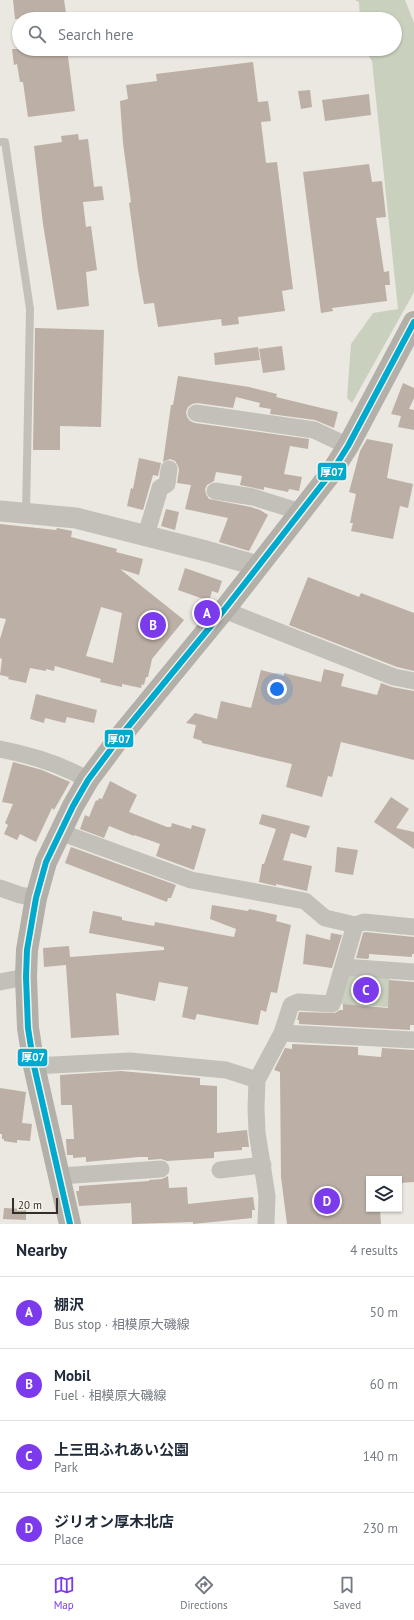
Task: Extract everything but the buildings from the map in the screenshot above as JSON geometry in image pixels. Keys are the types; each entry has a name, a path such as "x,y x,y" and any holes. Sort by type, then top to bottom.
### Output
{"main road":[{"path":"70,1224 34,1066 28,1028 26,977 27,950 36,898 46,862 60,832 88,780 123,733 224,610 331,474 348,446 414,322"}],"street":[{"path":"196,413 244,413 314,430 348,446"},
{"path":"146,535 155,487 167,484 169,469"},
{"path":"225,488 301,512"},
{"path":"0,511 76,518 146,535 258,566"},
{"path":"224,610 394,677 414,681"},
{"path":"0,749 20,753 70,769 88,780"},
{"path":"60,832 191,880 305,901 325,918 355,925 364,922 414,927"},
{"path":"0,888 36,898"},
{"path":"266,1224 268,1196 257,1132 257,1080 282,1033 291,1005 298,1002 332,1004 355,925"},
{"path":"343,967 414,972"},
{"path":"0,982 26,977"},
{"path":"282,1033 414,1040"},
{"path":"34,1066 130,1061 226,1070 257,1080"},
{"path":"220,1170 263,1165"},
{"path":"60,1176 161,1169"}],"lane":[{"path":"0,142 5,142 30,309 26,514"}],"green space":[{"path":"355,0 405,0 414,23 414,292 352,403 347,398 351,344 373,313 398,309 372,61 369,56 402,56 402,12 360,12 359,2"},
{"path":"352,972 390,974 389,1007 339,1004 346,976"}],"transit line":[{"name":"厚07","path":"70,1224 34,1066 28,1028 26,977 27,950 36,898 46,862 73,806 88,780 123,733 224,610 331,473 348,446 414,322"}],"place":[{"name":"棚沢","path":"207,613"},
{"name":"Mobil","path":"153,625"},
{"name":"上三田ふれあい公園","path":"366,990"},
{"name":"ジリオン厚木北店","path":"327,1201"}]}
